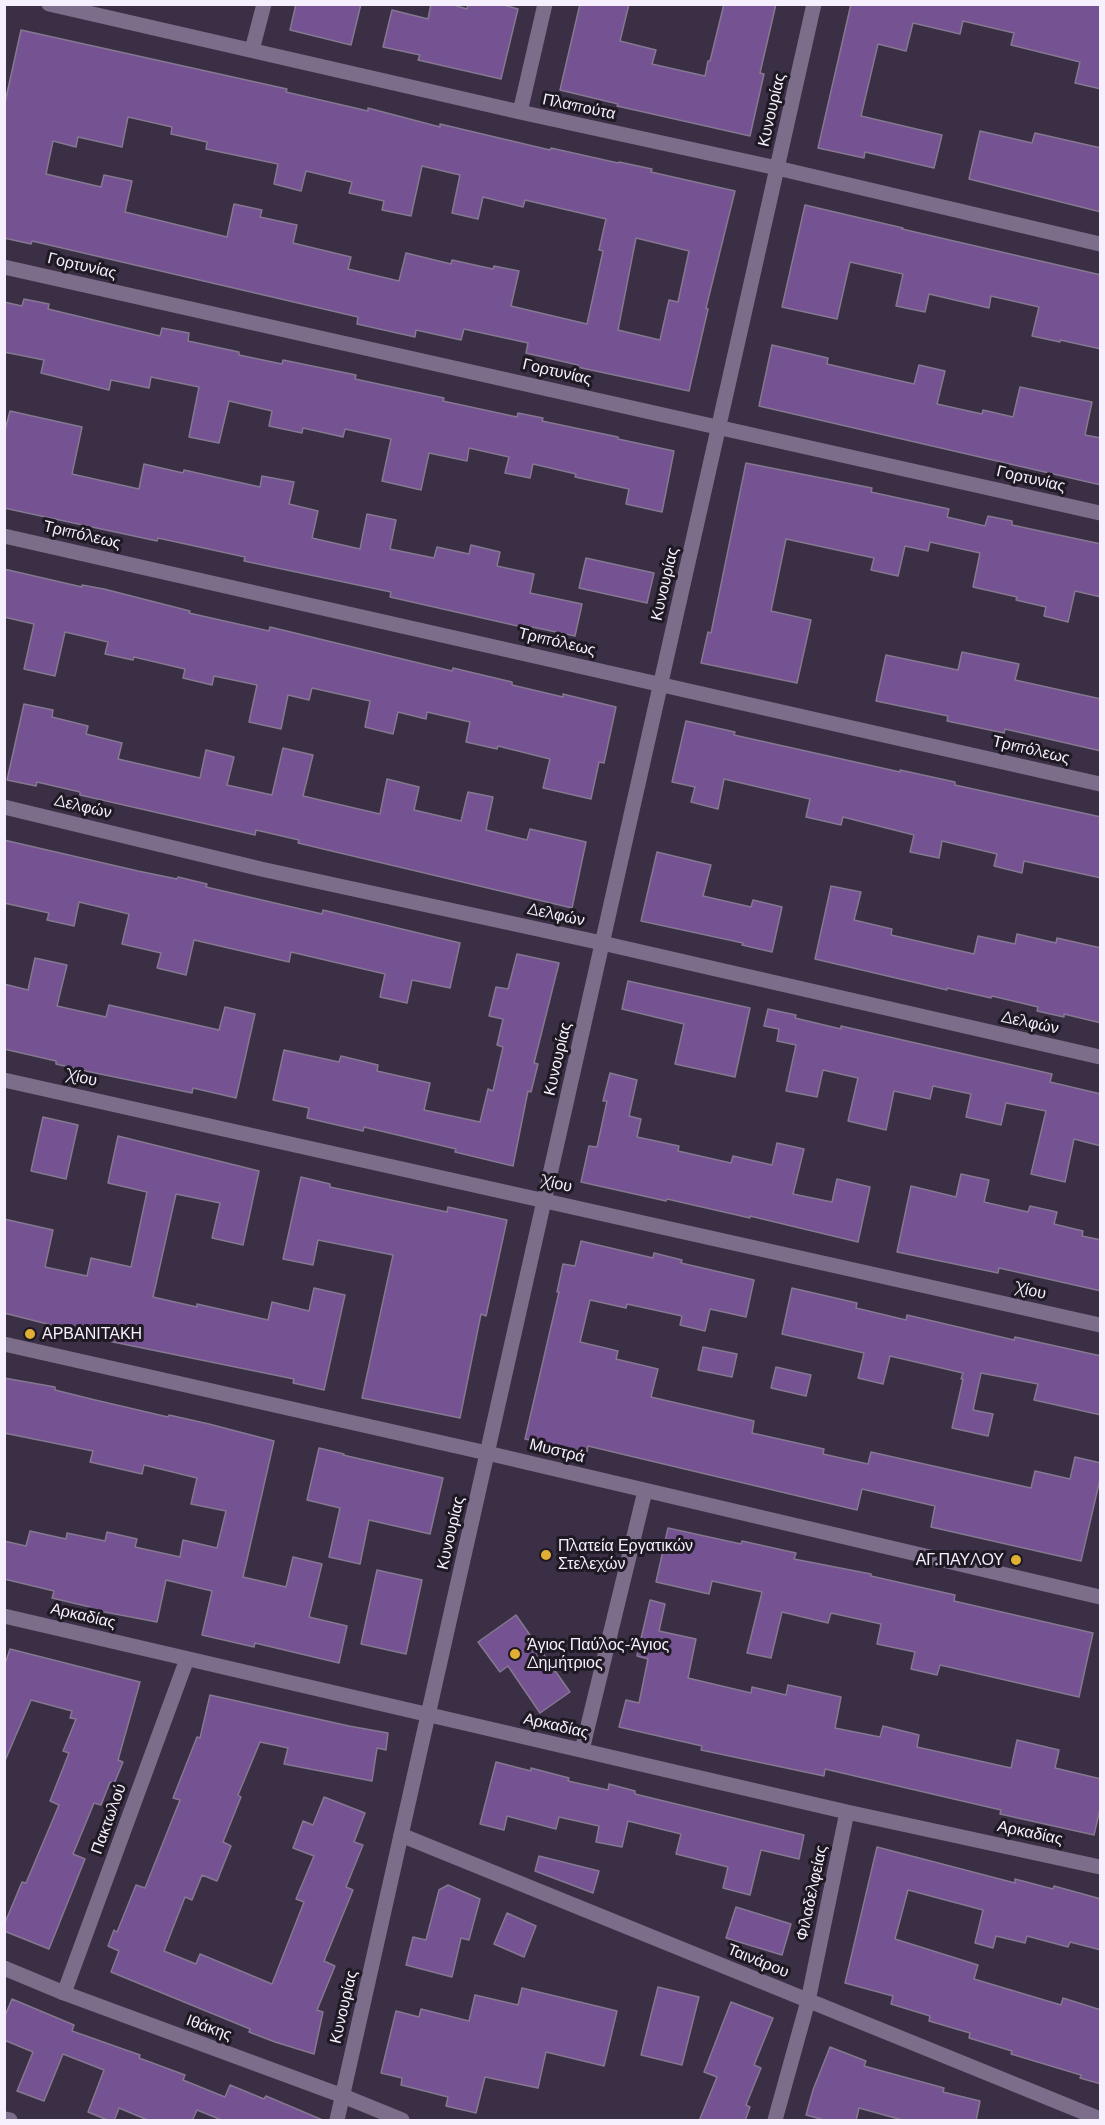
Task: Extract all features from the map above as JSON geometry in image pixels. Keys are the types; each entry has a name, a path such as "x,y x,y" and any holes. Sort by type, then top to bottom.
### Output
{"street":[{"name":"Πλαπούτα","path":"49,4 520,112 777,168 1101,244"},
{"path":"252,50 264,4"},
{"path":"520,112 546,4"},
{"name":"Κυνουρίας","path":"337,2121 814,4"},
{"name":"Γορτυνίας","path":"4,267 1101,513"},
{"name":"Τριπόλεως","path":"4,536 1101,784"},
{"name":"Δελφών","path":"4,807 261,869 1101,1057"},
{"name":"Χίου","path":"4,1080 1101,1325"},
{"name":"Μυστρά","path":"4,1344 487,1453 1101,1597"},
{"path":"582,1750 645,1491"},
{"name":"Αρκαδίας","path":"4,1616 847,1812 1101,1867"},
{"name":"Πακτωλού","path":"64,1993 187,1659"},
{"name":"Φιλαδελφείας","path":"775,2121 808,2001 847,1812"},
{"name":"Ταινάρου","path":"401,1835 1101,2119"},
{"name":"Ιθάκης","path":"4,1968 64,1993 343,2096 402,2121"},
{"path":"4,2118 10,2121"}],"building":[{"path":"296,4 361,4 351,45 290,30"},
{"path":"431,4 450,4 467,9 468,4 500,4 518,9 501,79 418,60 420,55 383,47 392,10 428,19"},
{"path":"580,4 629,4 620,41 656,50 652,64 705,76 724,4 776,4 760,73 764,74 750,136 617,106 618,104 560,90"},
{"path":"851,4 1101,4 1101,89 1075,83 1080,62 1011,45 1014,33 963,21 960,34 913,23 906,51 878,44 861,116 942,135 934,168 865,152 864,158 818,148"},
{"path":"21,30 287,89 286,92 368,111 368,108 440,127 440,124 550,150 551,148 652,169 651,172 735,191 706,308 708,309 689,391 577,367 578,365 526,353 528,343 464,329 461,340 416,330 415,337 357,324 358,317 32,241 31,244 4,238 4,107","holes":["128,117 172,127 171,134 207,142 206,149 278,164 274,184 301,191 306,171 352,182 349,193 384,201 382,210 411,216 422,166 460,175 452,213 478,219 483,197 523,207 525,200 606,219 599,250 603,251 587,324 511,306 519,271 494,266 493,269 452,260 451,264 406,253 399,281 348,269 351,257 293,243 297,225 260,217 262,210 234,204 227,237 125,212 132,181 104,175 101,187 46,174 53,141 76,147 78,137 122,147","636,238 689,251 678,302 669,300 660,340 618,330"]},
{"path":"980,131 1032,143 1035,133 1101,148 1101,212 969,179"},
{"path":"805,205 1101,275 1101,349 1032,336 1039,307 991,296 989,308 929,294 925,312 896,306 903,274 850,262 837,319 782,307"},
{"path":"24,299 49,304 48,309 160,336 162,328 189,333 188,341 239,352 239,355 282,364 283,360 356,375 355,379 444,398 443,401 517,417 518,413 543,418 542,421 674,451 662,512 626,504 629,489 575,477 576,474 533,464 530,478 505,473 509,457 469,448 467,461 429,453 421,490 382,481 391,439 345,429 343,437 303,428 302,433 269,426 272,411 229,401 219,443 189,437 199,387 151,377 149,388 111,380 109,390 41,373 44,360 4,352 4,302 22,306"},
{"path":"772,345 828,358 827,364 914,384 919,365 945,371 937,404 982,414 983,410 1013,417 1020,387 1092,402 1085,435 1101,438 1101,485 759,406"},
{"path":"10,411 82,427 72,474 139,489 144,464 183,473 184,470 260,487 262,476 294,482 289,504 318,511 312,538 360,549 367,514 396,520 390,549 434,558 437,547 469,554 471,545 500,552 497,566 534,574 530,593 582,604 575,636 523,625 522,627 390,597 391,592 244,561 245,557 158,538 157,541 4,508 4,434"},
{"path":"746,463 872,488 871,492 949,509 947,517 985,526 988,516 1012,521 1012,525 1101,544 1101,597 1075,591 1068,622 1044,616 1046,607 1016,600 1017,597 973,587 980,553 930,542 928,551 905,546 898,576 871,570 874,558 786,539 771,611 811,620 797,683 701,663 708,632 711,633"},
{"path":"586,558 654,573 647,603 579,588"},
{"path":"4,569 82,587 82,585 104,589 190,611 189,613 269,631 270,627 452,671 453,668 512,682 512,685 563,697 563,694 616,707 604,763 599,762 591,799 543,788 550,759 498,746 497,749 466,742 470,722 427,712 426,719 398,712 393,734 365,727 370,701 312,688 309,700 288,695 281,729 249,722 257,685 214,676 212,685 183,678 185,669 134,657 133,660 105,654 108,642 65,632 55,676 24,669 34,624 4,617"},
{"path":"962,652 1019,664 1015,680 1101,699 1101,751 1005,729 1004,733 947,721 948,716 876,701 886,655 958,670"},
{"path":"24,704 53,710 52,717 88,726 86,734 122,743 118,759 200,778 206,750 234,757 227,785 272,795 283,748 313,755 303,796 380,814 387,779 419,787 414,810 461,821 468,792 493,797 486,830 527,840 530,829 586,842 572,908 298,843 299,840 256,830 255,835 80,795 80,792 37,782 36,786 7,780"},
{"path":"686,721 735,732 734,735 955,782 955,785 1101,817 1101,878 1024,861 1022,873 994,866 997,854 942,841 939,858 910,852 914,835 843,817 841,825 806,817 810,799 724,779 718,809 691,802 695,787 672,782"},
{"path":"4,840 138,871 177,879 178,877 207,884 206,887 322,914 323,910 460,943 450,988 412,980 407,1003 380,997 385,974 291,952 289,962 194,940 186,975 157,968 161,953 122,944 129,914 79,902 74,926 47,920 49,913 4,903"},
{"path":"657,852 711,865 703,896 751,907 753,900 782,907 772,952 742,945 743,943 641,921"},
{"path":"831,886 861,892 854,920 892,929 891,935 974,954 978,936 1015,944 1017,934 1056,943 1057,938 1101,948 1101,1023 1064,1014 1064,1017 1037,1011 1038,1007 992,996 991,998 947,988 947,990 815,959"},
{"path":"517,954 559,963 534,1063 538,1064 531,1092 528,1091 513,1166 455,1152 456,1149 364,1127 363,1131 307,1118 309,1108 273,1100 284,1050 339,1062 341,1056 378,1065 377,1071 430,1083 424,1110 480,1122 488,1089 493,1091 503,1047 497,1045 503,1019 489,1016 496,987 508,989"},
{"path":"35,958 67,965 57,1006 106,1017 109,1005 219,1030 225,1007 255,1014 236,1098 193,1088 192,1093 81,1070 56,1064 56,1061 4,1049 4,984 28,990"},
{"path":"628,981 750,1008 735,1077 675,1064 684,1024 622,1009"},
{"path":"768,1009 841,1029 841,1026 1052,1074 1050,1082 1101,1094 1101,1146 1074,1139 1065,1182 1031,1174 1046,1111 1006,1103 1001,1125 966,1117 971,1094 933,1086 930,1099 894,1091 886,1130 848,1121 858,1078 823,1070 817,1097 786,1091 796,1045 777,1041 779,1029 764,1026"},
{"path":"610,1073 637,1080 629,1116 641,1119 637,1137 679,1146 678,1151 731,1163 733,1156 772,1165 777,1143 804,1149 793,1194 832,1202 837,1179 870,1187 858,1242 750,1216 750,1218 581,1182 589,1146 597,1147 607,1101 603,1101"},
{"path":"43,1117 78,1125 66,1179 31,1171"},
{"path":"118,1136 259,1171 243,1245 212,1238 220,1203 176,1194 153,1297 268,1320 272,1302 309,1311 314,1288 345,1295 324,1390 293,1383 294,1379 74,1334 75,1331 4,1313 4,1219 53,1230 45,1267 87,1276 91,1258 131,1267 147,1192 108,1183"},
{"path":"961,1174 989,1180 984,1202 1028,1212 1030,1206 1057,1212 1054,1224 1083,1231 1082,1236 1101,1240 1101,1291 999,1268 998,1273 897,1252 911,1186 956,1197"},
{"path":"301,1177 330,1184 330,1187 447,1212 448,1207 507,1220 486,1316 481,1314 460,1418 362,1398 393,1255 318,1240 313,1265 283,1259"},
{"path":"581,1241 653,1258 654,1253 682,1260 681,1263 754,1280 746,1317 710,1309 705,1331 680,1325 682,1316 627,1304 626,1308 590,1300 580,1342 618,1351 616,1359 658,1369 651,1397 754,1421 752,1433 824,1449 823,1454 868,1464 871,1452 1031,1488 1035,1471 1070,1479 1075,1457 1101,1463 1101,1475 1081,1561 931,1527 935,1506 862,1489 857,1510 588,1446 587,1453 525,1439 559,1292 557,1292 563,1264 575,1266"},
{"path":"792,1288 857,1303 856,1308 906,1320 907,1315 1014,1340 1015,1337 1101,1356 1101,1415 1034,1400 1038,1384 981,1373 973,1410 993,1414 988,1436 952,1428 963,1373 890,1356 883,1384 858,1378 864,1353 782,1334"},
{"path":"703,1347 737,1354 732,1377 698,1370"},
{"path":"776,1367 811,1375 806,1396 771,1388"},
{"path":"4,1378 55,1387 55,1390 91,1399 209,1424 274,1441 243,1577 286,1587 293,1557 322,1564 309,1617 347,1626 339,1663 255,1643 254,1647 202,1635 212,1591 166,1580 157,1622 89,1609 90,1607 52,1598 54,1591 4,1579 4,1541 26,1546 30,1531 66,1539 67,1533 105,1541 107,1532 137,1539 135,1547 180,1557 183,1540 217,1548 226,1511 191,1504 197,1478 144,1465 142,1474 90,1462 93,1451 4,1433"},
{"path":"319,1448 443,1478 430,1534 369,1520 360,1564 329,1557 340,1508 307,1500"},
{"path":"668,1528 796,1553 794,1559 871,1574 871,1576 955,1595 954,1601 1093,1633 1079,1697 940,1665 937,1675 911,1669 915,1652 877,1644 881,1624 831,1613 828,1623 782,1612 771,1658 747,1653 762,1592 712,1581 709,1594 656,1582"},
{"path":"377,1570 422,1580 406,1654 361,1644"},
{"path":"650,1600 665,1604 659,1631 696,1639 688,1678 751,1693 752,1687 786,1695 788,1685 841,1697 835,1728 880,1737 883,1726 919,1735 917,1747 1011,1768 1017,1740 1059,1750 1055,1768 1101,1779 1101,1805 1094,1835 1000,1814 1001,1810 825,1769 824,1776 701,1750 702,1746 619,1727 626,1700 639,1703 648,1659 637,1656"},
{"name":"Άγιος Παύλος-Άγιος Δημήτριος","path":"516,1615 570,1692 540,1713 508,1666 500,1672 478,1642"},
{"path":"10,1649 140,1682 118,1760 123,1762 114,1784 110,1782 101,1805 94,1803 73,1854 85,1859 49,1949 4,1931 4,1925 22,1882 26,1883 59,1805 50,1801 69,1753 63,1751 76,1719 70,1718 72,1711 31,1700 4,1763 4,1667"},
{"path":"210,1695 388,1733 386,1750 377,1748 372,1781 284,1764 288,1748 260,1742 238,1795 241,1797 223,1842 231,1846 217,1881 202,1875 192,1900 185,1897 164,1951 196,1964 200,1954 272,1984 304,1902 296,1899 314,1856 293,1848 303,1821 313,1825 324,1797 365,1813 354,1842 363,1845 346,1887 353,1890 324,1961 335,1966 317,2010 323,2012 314,2054 249,2032 250,2029 111,1972 119,1951 108,1946 114,1930 117,1932 136,1885 145,1888 180,1800 173,1798 197,1737 200,1738"},
{"path":"496,1762 531,1771 531,1768 569,1778 568,1781 608,1790 609,1784 635,1791 635,1794 804,1835 799,1859 761,1850 750,1895 723,1888 728,1867 676,1854 681,1834 628,1821 622,1847 596,1842 599,1826 559,1817 556,1829 507,1816 504,1830 480,1824"},
{"path":"877,1847 1015,1883 1015,1879 1053,1889 1054,1886 1101,1899 1101,1950 1070,1942 1068,1947 1027,1936 1025,1943 996,1936 993,1948 975,1943 983,1910 908,1890 895,1939 978,1965 974,1979 1061,2005 1063,1998 1101,2010 1101,2084 1080,2078 1081,2075 1011,2054 1012,2051 969,2038 970,2033 929,2021 930,2016 891,2004 893,1996 845,1983"},
{"path":"539,1856 599,1871 593,1893 535,1871"},
{"path":"448,1885 480,1899 469,1940 461,1938 452,1977 406,1965 413,1937 426,1940 439,1890"},
{"path":"736,1907 791,1924 782,1955 726,1938"},
{"path":"507,1913 536,1926 524,1957 494,1944"},
{"path":"658,1987 699,1997 682,2065 641,2055"},
{"path":"522,1988 617,2011 604,2066 546,2052 538,2088 485,2077 476,2113 446,2106 448,2097 401,2085 402,2078 381,2073 396,2011 419,2017 421,2009 469,2021 475,1995 518,2005"},
{"path":"12,1999 74,2025 72,2031 140,2055 139,2058 185,2075 183,2080 225,2097 230,2085 264,2099 266,2096 325,2121 224,2121 197,2110 192,2121 150,2121 119,2108 114,2121 110,2121 88,2112 104,2070 63,2054 44,2101 17,2091 33,2052 4,2040 4,2018"},
{"path":"731,2002 773,2018 754,2065 761,2068 746,2105 750,2107 745,2121 699,2121 717,2077 704,2072"},
{"path":"830,2047 866,2061 864,2066 944,2088 943,2092 980,2101 976,2121 906,2121 859,2108 856,2121 828,2121 806,2115"}],"place":[{"name":"ΑΡΒΑΝΙΤΑΚΗ","path":"30,1334"},
{"name":"Πλατεία Εργατικών Στελεχών","path":"546,1555"},
{"name":"ΑΓ.ΠΑΥΛΟΥ","path":"1016,1560"},
{"name":"Άγιος Παύλος-Άγιος Δημήτριος","path":"515,1654"}]}
